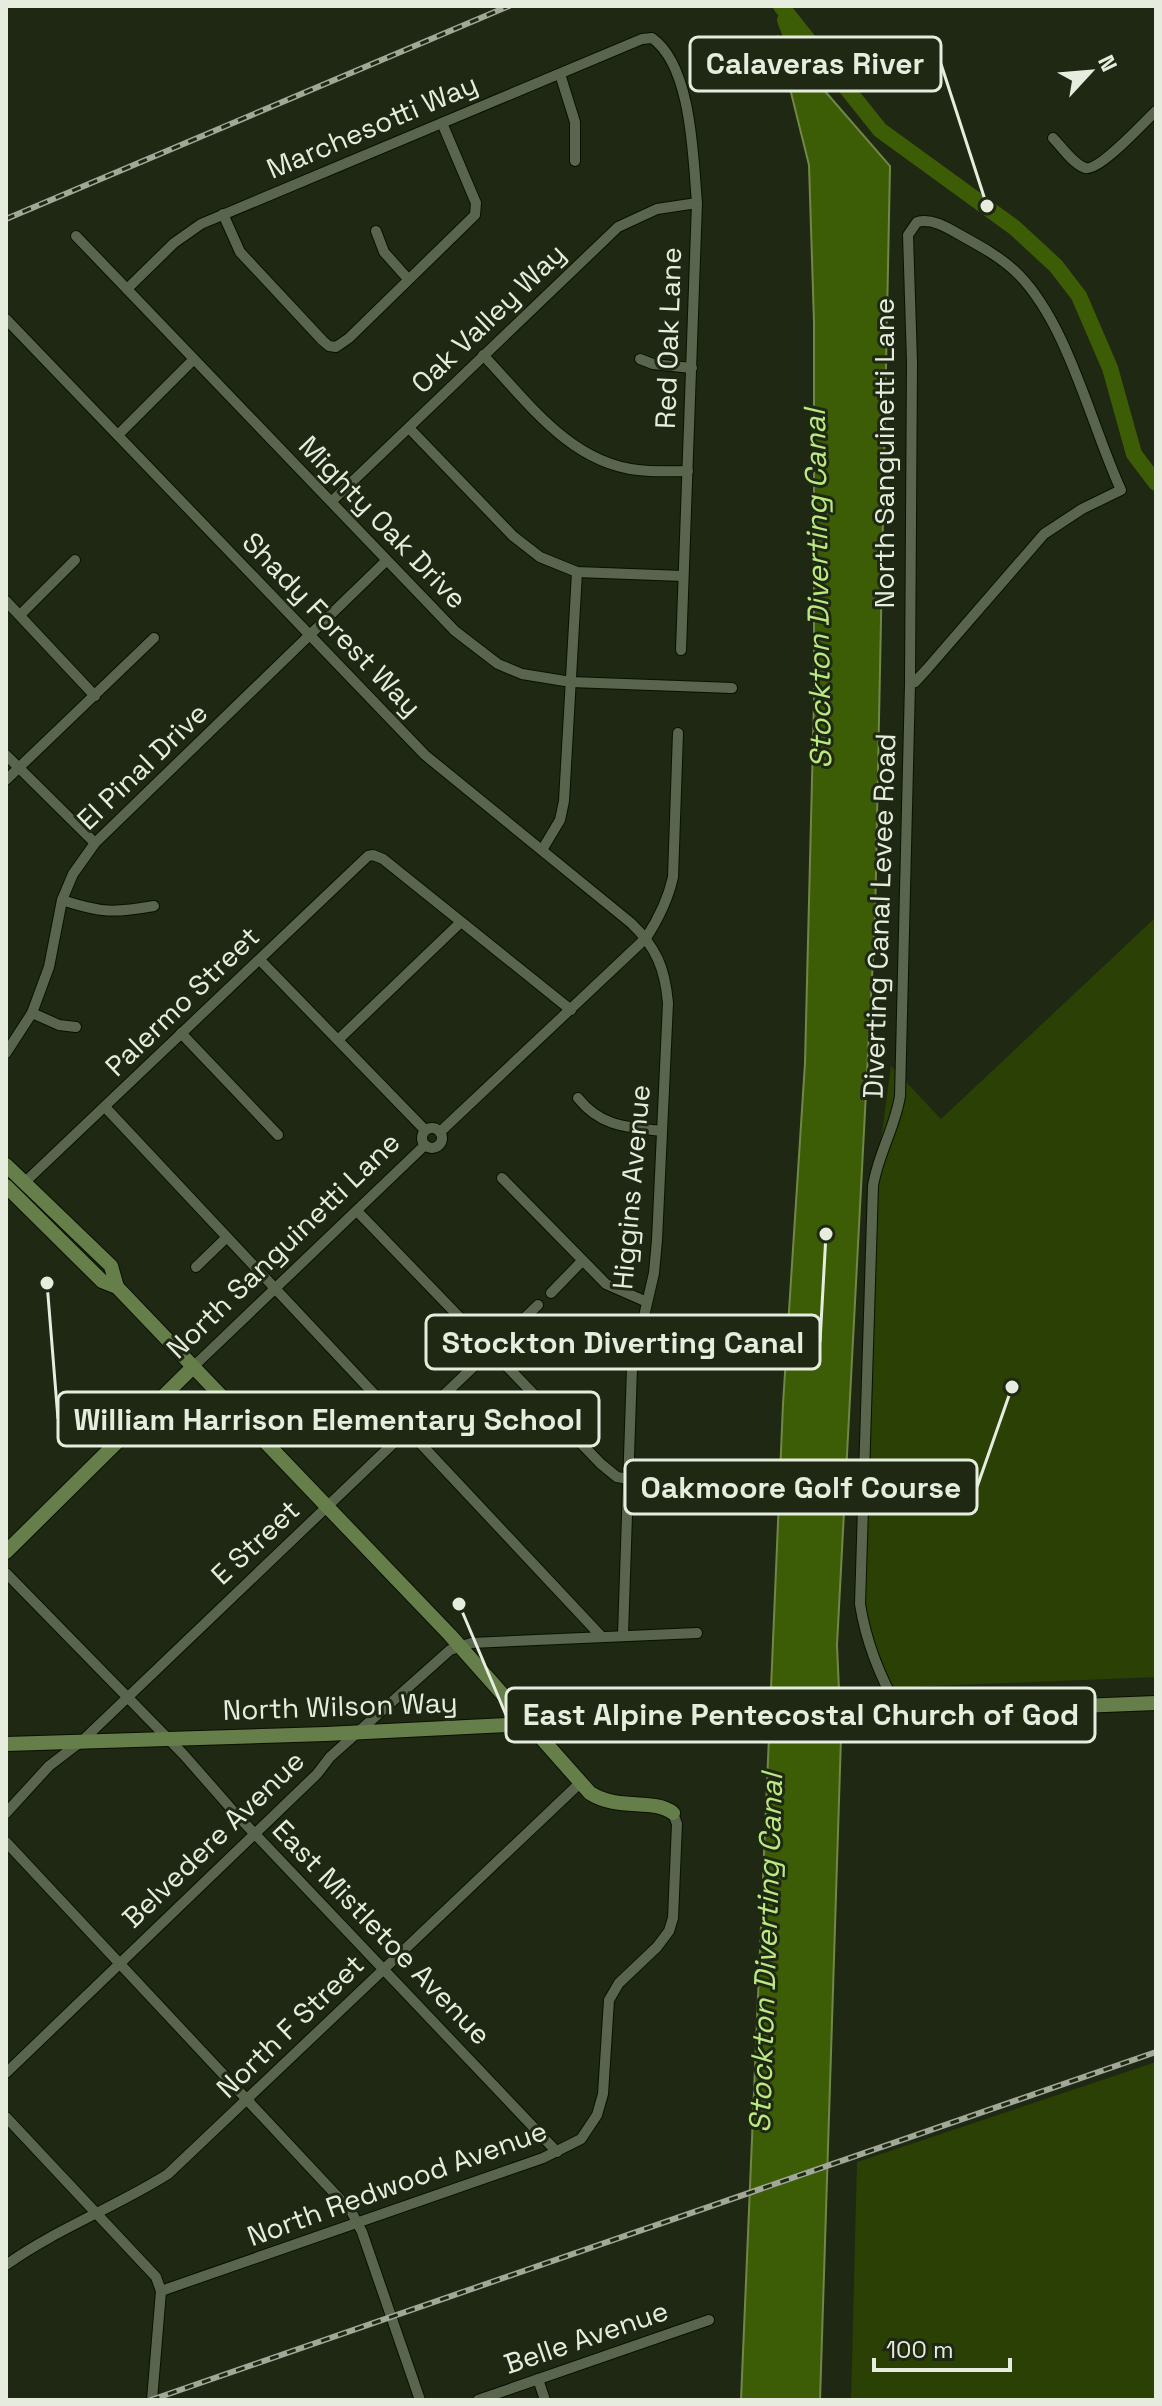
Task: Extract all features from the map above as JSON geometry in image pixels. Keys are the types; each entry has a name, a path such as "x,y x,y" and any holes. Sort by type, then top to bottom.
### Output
{"street":[{"name":"Marchesotti Way","path":"127,289 187,233 223,214 642,39 652,38"},
{"name":"Red Oak Lane","path":"652,38 671,61 682,91 697,203 681,650"},
{"path":"560,74 575,122 575,161"},
{"path":"1053,138 1081,166 1091,168 1103,163 1156,111"},
{"path":"223,214 240,252 329,346 336,347 343,344 471,221 477,209 442,123"},
{"name":"Oak Valley Way","path":"332,501 618,227 657,209 697,203"},
{"name":"North Sanguinetti Lane","path":"917,222 933,222 990,251 1029,286 1060,337 1121,490 1082,509 1044,534 911,684 912,362 908,235 917,222"},
{"path":"376,231 384,252 408,279"},
{"name":"Mighty Oak Drive","path":"76,236 386,561 455,631 485,655 522,674 571,682 732,688"},
{"name":"Shady Forest Way","path":"6,319 425,755 646,938"},
{"path":"483,355 575,448 603,462 637,470 688,471"},
{"path":"640,359 653,364 692,368"},
{"path":"118,435 193,360"},
{"path":"409,428 524,546 553,564 577,572 683,576"},
{"path":"20,615 75,560"},
{"name":"El Pinal Drive","path":"6,1053 32,1013 49,967 62,900 73,874 95,843 386,561"},
{"path":"542,850 560,820 564,801 577,572"},
{"path":"6,601 95,696"},
{"path":"6,780 154,638"},
{"name":"Diverting Canal Levee Road","path":"900,1712 884,1685 860,1604 873,1186 879,1159 897,1115 900,1096 911,684"},
{"name":"North Sanguinetti Lane","path":"440,1132 646,938 669,896 673,877 678,733"},
{"path":"6,755 95,843"},
{"name":"Palermo Street","path":"24,1183 362,860 373,855 383,859 461,922"},
{"path":"62,900 93,911 112,913 154,906"},
{"path":"338,1040 461,922 571,1010"},
{"name":"Higgins Avenue","path":"623,1634 632,1368 657,1240 668,1003 664,969 646,938"},
{"path":"260,960 425,1130"},
{"path":"32,1013 59,1025 76,1027"},
{"path":"181,1033 278,1135"},
{"path":"578,1098 587,1110 611,1125 662,1131"},
{"path":"105,1107 600,1635"},
{"path":"431,1128 440,1132 442,1138 437,1146 431,1148 425,1145 422,1136 425,1130 431,1128"},
{"name":"North Sanguinetti Lane","path":"6,1552 193,1367 425,1145"},
{"path":"6,1165 111,1266 117,1287"},
{"path":"502,1178 606,1284 647,1302"},
{"path":"6,1186 102,1281 117,1287 459,1646 534,1727 580,1783 603,1800 620,1805 661,1807 673,1813"},
{"path":"357,1211 601,1464 617,1477 628,1479"},
{"path":"196,1267 226,1238"},
{"path":"551,1293 582,1261"},
{"name":"E Street","path":"6,1813 49,1766 83,1740 538,1305"},
{"name":"East Mistletoe Avenue","path":"6,1573 167,1738 557,2152"},
{"path":"459,1646 600,1635 697,1633"},
{"name":"Belvedere Avenue","path":"6,2073 358,1733 450,1650 459,1646"},
{"name":"North Wilson Way","path":"6,1744 1156,1703"},
{"name":"North F Street","path":"6,2265 26,2251 168,2174 580,1783"},
{"name":"North Redwood Avenue","path":"161,2291 557,2152 585,2135 600,2106 607,2008 613,1992 657,1947 672,1923 677,1824 673,1813"},
{"path":"6,1842 341,2200 358,2223 420,2400"},
{"path":"6,2117 156,2277 161,2291 152,2400"},
{"name":"Belle Avenue","path":"478,2400 709,2320"},
{"path":"538,2379 545,2400"}],"shaded area":[{"path":"1156,917 1156,1677 886,1688 856,1612 878,1163 891,1066 941,1119"},
{"path":"1156,2062 1156,2400 851,2400 857,2162"}],"water":[{"name":"Stockton Diverting Canal","path":"777,36 890,166 875,921 837,1645 841,1737 820,2400 741,2400 783,1404 805,1063 814,700 814,322 809,165"}],"waterway":[{"path":"781,6 880,130 1015,228 1056,266 1079,296 1110,368 1134,454 1156,483"},
{"path":"785,20 810,84"}],"railway":[{"path":"6,219 509,6"},
{"path":"151,2400 1156,2052"}],"place":[{"name":"Calaveras River","path":"987,206"},
{"name":"Stockton Diverting Canal","path":"826,1234"},
{"name":"William Harrison Elementary School","path":"47,1283"},
{"name":"Oakmoore Golf Course","path":"1012,1387"},
{"name":"East Alpine Pentecostal Church of God","path":"459,1604"}]}
